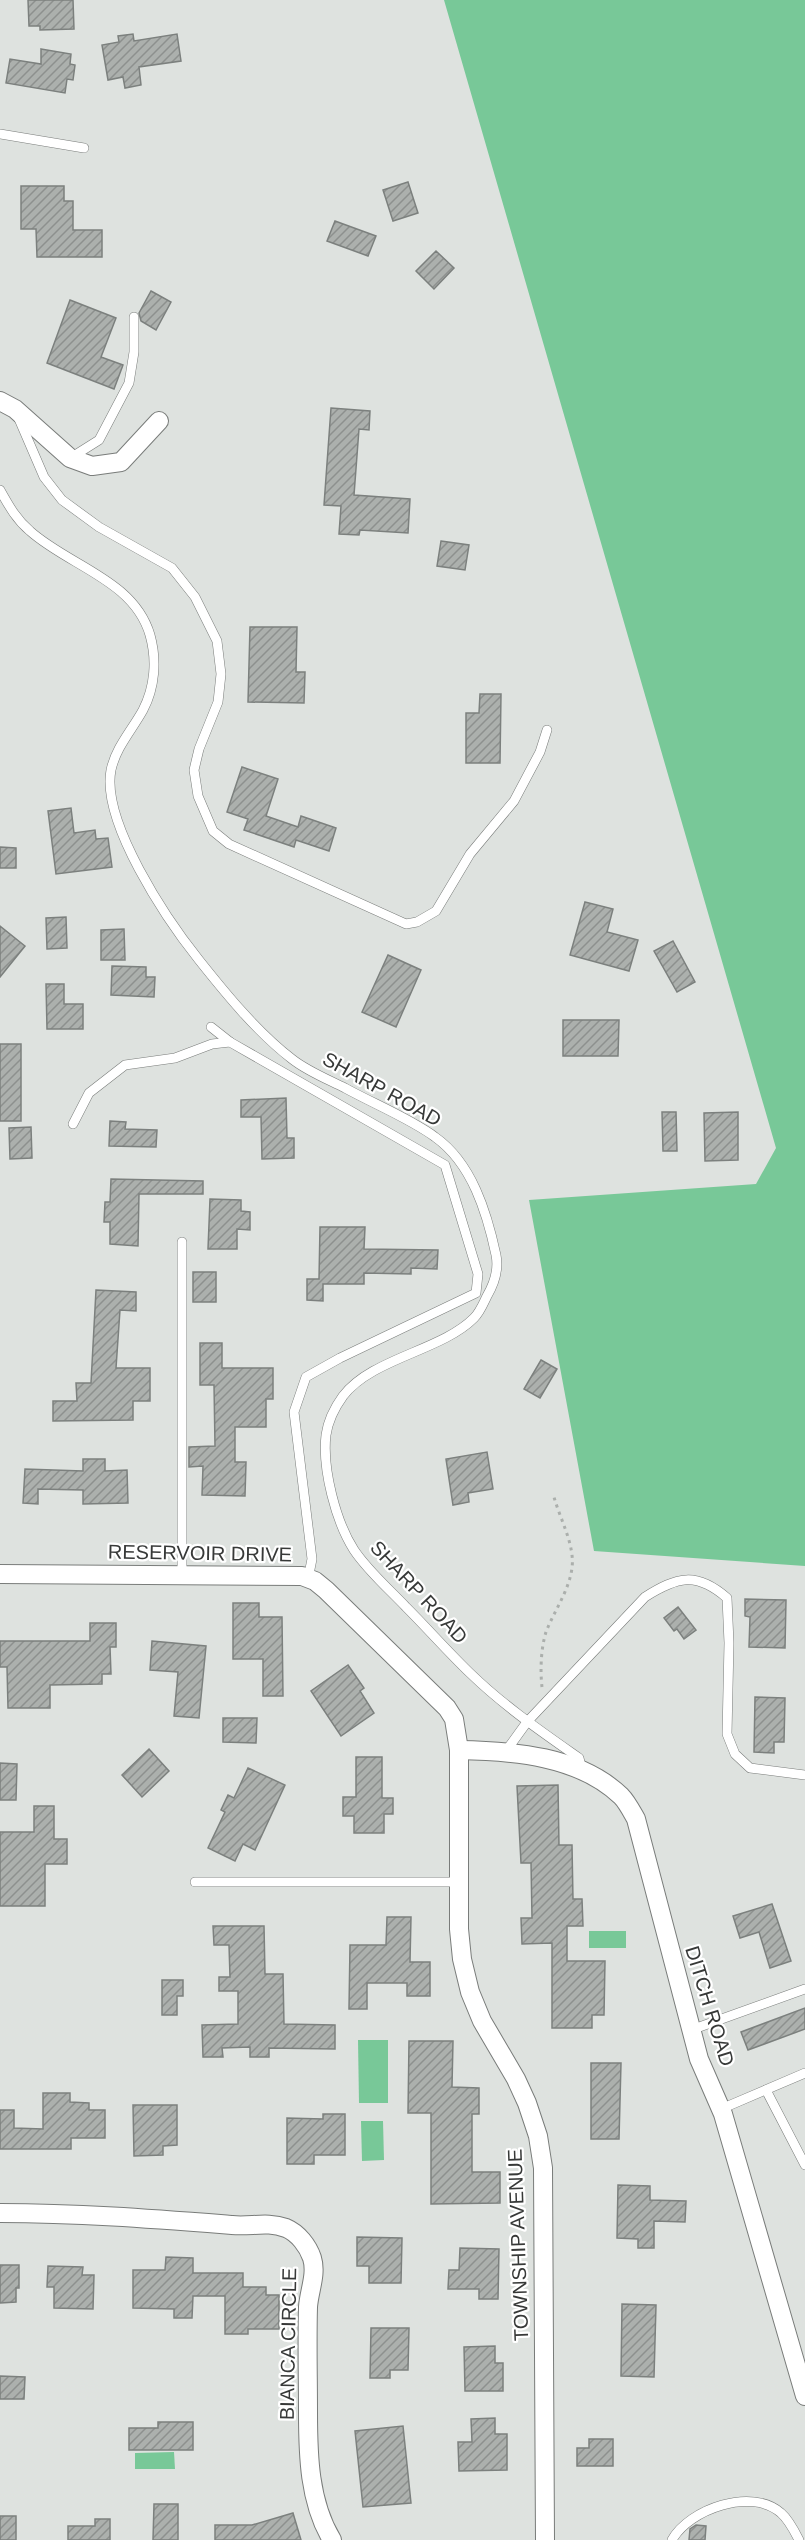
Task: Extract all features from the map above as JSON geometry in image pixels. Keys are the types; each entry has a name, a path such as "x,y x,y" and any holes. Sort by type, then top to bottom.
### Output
{"street":[{"path":"7,405 70,458 92,466 121,462 159,421"},
{"name":"RESERVOIR DRIVE","path":"0,1574 288,1575 308,1578 326,1590 447,1708 456,1725 459,1750"},
{"name":"DITCH ROAD","path":"459,1750 506,1751 582,1770 599,1779 623,1797 636,1819 699,2059 721,2109 805,2396"},
{"name":"TOWNSHIP AVENUE","path":"459,1750 459,1929 462,1959 470,1992 482,2020 527,2103 538,2136 543,2168 545,2540"},
{"name":"BIANCA CIRCLE","path":"0,2213 138,2216 236,2225 270,2223 288,2229 303,2241 314,2268 308,2306 309,2460 318,2508 332,2540"}],"lane":[{"path":"0,134 84,148"},
{"path":"70,458 99,440 129,383 134,352 134,317"},
{"path":"7,405 44,477 62,500 99,527 172,568 195,597 217,641 221,674 219,702 194,770 198,795 213,831 229,844 406,924 417,922 436,911 470,854 514,801 540,752 547,730"},
{"name":"SHARP ROAD","path":"0,490 13,515 32,534 120,590 138,610 149,631 154,669 150,690 144,708 118,748 111,771 110,792 114,815 123,839 173,925 200,962 257,1027 294,1061 436,1137 463,1165 487,1217 497,1262 494,1284 478,1314 464,1327 366,1376 345,1393 332,1414 326,1435 334,1503 355,1552 473,1676 527,1722 579,1758 582,1770"},
{"path":"211,1027 230,1042 445,1166 478,1274 476,1293 340,1358 306,1377 294,1412 312,1559 308,1578"},
{"path":"73,1124 88,1093 125,1065 175,1058 212,1044 230,1042"},
{"path":"182,1242 182,1574"},
{"path":"506,1751 527,1722 645,1597 669,1582 694,1580 711,1584 727,1598 729,1643 727,1734 735,1754 750,1768 805,1775"},
{"path":"195,1882 459,1882"},
{"path":"691,2030 805,1989"},
{"path":"721,2109 805,2073"},
{"path":"766,2090 805,2165"},
{"path":"672,2540 677,2530 707,2509 727,2502 771,2506 782,2513 799,2540"}],"path":[{"path":"544,1704 541,1674 546,1634 562,1600 573,1567 568,1536 554,1497"}],"green space":[{"path":"444,0 805,0 805,1566 594,1551 529,1200 756,1184 776,1148"},
{"path":"589,1931 626,1931 626,1948 589,1948"},
{"path":"358,2040 388,2040 388,2103 359,2103"},
{"path":"361,2121 383,2121 384,2160 362,2161"},
{"path":"174,2452 175,2469 135,2469 135,2453"}],"building":[{"path":"28,0 73,0 74,29 40,30 40,26 29,26"},
{"path":"133,34 134,41 177,34 181,61 139,67 141,85 125,88 123,77 108,80 102,45 119,42 118,36"},
{"path":"41,49 71,54 70,64 75,65 73,80 67,79 65,93 6,83 10,59 41,64"},
{"path":"408,182 418,213 393,221 383,190"},
{"path":"21,186 64,186 64,201 73,201 73,230 102,230 102,257 37,257 36,229 21,229"},
{"path":"335,221 376,236 368,256 327,241"},
{"path":"436,251 454,268 434,289 416,271"},
{"path":"151,291 171,302 156,330 141,321 139,313"},
{"path":"70,300 116,318 101,357 123,365 114,389 47,363"},
{"path":"331,408 370,411 369,430 359,429 354,495 410,499 408,533 360,530 359,535 339,534 341,506 324,505"},
{"path":"441,541 469,545 465,570 437,566"},
{"path":"250,627 297,627 296,672 305,672 304,703 248,702"},
{"path":"480,694 501,694 500,763 466,763 466,713 479,713"},
{"path":"242,767 278,779 266,816 298,827 301,816 336,828 329,851 296,840 294,847 244,830 248,819 227,812"},
{"path":"71,808 74,833 95,830 96,839 108,838 112,867 56,874 48,811"},
{"path":"0,847 16,848 16,868 0,868"},
{"path":"585,902 613,909 607,932 638,940 629,971 570,955"},
{"path":"66,917 67,948 47,949 46,918"},
{"path":"0,926 25,946 0,977"},
{"path":"124,929 125,960 101,960 101,930"},
{"path":"673,941 695,982 677,992 654,951"},
{"path":"388,955 421,970 396,1027 362,1012"},
{"path":"112,966 146,967 146,977 155,977 154,997 111,995"},
{"path":"46,984 64,984 64,1004 83,1004 83,1029 47,1029"},
{"path":"563,1020 619,1020 618,1056 563,1056"},
{"path":"0,1044 21,1044 21,1121 0,1121"},
{"path":"286,1098 287,1138 294,1138 294,1158 262,1159 261,1117 241,1117 241,1100"},
{"path":"662,1112 676,1112 677,1151 663,1151"},
{"path":"738,1112 738,1160 705,1161 704,1113"},
{"path":"110,1121 126,1122 125,1129 157,1130 156,1147 109,1146"},
{"path":"31,1127 32,1158 10,1159 9,1128"},
{"path":"111,1179 203,1181 203,1194 139,1194 138,1246 110,1244 110,1222 104,1222 105,1202 110,1202"},
{"path":"210,1199 241,1200 241,1211 250,1212 250,1230 237,1229 237,1249 208,1249"},
{"path":"320,1227 365,1227 364,1249 438,1250 437,1269 411,1268 411,1274 364,1273 364,1284 323,1284 323,1301 307,1300 307,1279 319,1279"},
{"path":"193,1272 216,1272 216,1302 193,1302"},
{"path":"96,1290 136,1292 136,1311 120,1310 116,1368 150,1368 150,1401 133,1401 133,1420 53,1421 53,1401 77,1401 76,1383 91,1383"},
{"path":"200,1343 222,1343 222,1368 273,1368 273,1399 266,1399 266,1427 235,1427 235,1462 246,1462 245,1496 202,1495 203,1466 189,1467 189,1447 215,1446 214,1385 200,1385"},
{"path":"541,1360 557,1369 540,1398 524,1389"},
{"path":"487,1452 493,1489 468,1493 469,1502 453,1505 446,1459"},
{"path":"83,1459 105,1459 105,1471 127,1470 128,1503 83,1504 83,1490 38,1489 38,1504 23,1503 25,1469 83,1471"},
{"path":"745,1599 786,1600 785,1648 749,1647 750,1617 745,1616"},
{"path":"233,1603 259,1603 259,1617 282,1617 283,1696 263,1696 263,1659 233,1659"},
{"path":"678,1607 696,1630 684,1639 677,1629 674,1631 664,1618"},
{"path":"90,1623 116,1623 116,1647 110,1647 111,1674 102,1674 102,1684 50,1685 50,1708 8,1708 7,1667 0,1667 0,1641 90,1641"},
{"path":"152,1641 206,1646 199,1718 174,1716 178,1672 150,1670"},
{"path":"348,1665 364,1688 360,1691 374,1713 341,1736 311,1691"},
{"path":"755,1697 785,1698 784,1742 774,1742 774,1753 754,1752"},
{"path":"223,1718 257,1718 256,1743 223,1742"},
{"path":"149,1749 169,1771 142,1797 122,1775"},
{"path":"356,1757 382,1757 382,1798 393,1798 393,1814 384,1814 384,1833 354,1833 354,1816 343,1816 343,1797 356,1797"},
{"path":"0,1763 17,1764 16,1800 0,1800"},
{"path":"248,1768 285,1785 255,1850 243,1844 235,1861 208,1848 225,1812 221,1810 228,1795 234,1798"},
{"path":"558,1785 559,1845 572,1845 573,1899 582,1899 583,1926 567,1926 567,1961 605,1961 604,2015 592,2015 592,2028 552,2028 552,1943 522,1944 521,1918 532,1918 531,1863 521,1863 517,1786"},
{"path":"34,1806 54,1806 54,1839 67,1839 67,1864 45,1864 45,1906 0,1906 0,1832 34,1832"},
{"path":"772,1904 791,1961 770,1968 759,1932 740,1938 733,1916"},
{"path":"387,1917 411,1917 410,1962 430,1962 430,1996 407,1996 407,1983 367,1983 367,2009 349,2009 350,1945 386,1945"},
{"path":"213,1926 264,1926 265,1974 283,1974 284,2024 335,2025 335,2049 269,2048 269,2057 250,2057 250,2047 222,2048 223,2057 203,2057 202,2025 238,2024 238,1991 219,1991 219,1977 230,1977 229,1945 214,1945"},
{"path":"162,1980 183,1980 183,1996 177,1996 177,2015 162,2015"},
{"path":"805,2008 805,2029 748,2050 741,2032"},
{"path":"409,2041 453,2041 452,2087 479,2088 479,2114 472,2114 472,2172 500,2172 500,2203 431,2204 431,2113 408,2113"},
{"path":"591,2063 621,2063 619,2139 591,2139"},
{"path":"43,2093 70,2093 70,2102 89,2103 89,2110 105,2110 105,2138 71,2138 71,2149 0,2149 0,2110 14,2110 14,2128 43,2129"},
{"path":"133,2105 177,2105 177,2145 163,2146 163,2155 134,2156"},
{"path":"323,2114 345,2114 345,2155 314,2155 314,2164 287,2164 287,2118 323,2119"},
{"path":"618,2185 650,2186 650,2200 686,2201 685,2222 654,2221 654,2248 638,2248 638,2239 617,2238"},
{"path":"357,2237 402,2238 401,2283 369,2283 369,2266 357,2266"},
{"path":"460,2248 499,2249 498,2299 479,2299 479,2289 448,2289 449,2270 459,2270"},
{"path":"166,2257 193,2258 193,2273 243,2273 243,2287 266,2287 266,2295 279,2295 279,2329 248,2329 248,2334 225,2334 225,2296 193,2296 192,2318 174,2318 174,2309 133,2308 133,2270 165,2270"},
{"path":"0,2265 19,2265 19,2288 16,2288 16,2302 0,2303"},
{"path":"48,2266 83,2267 82,2275 94,2275 93,2309 54,2308 54,2287 47,2287"},
{"path":"622,2304 656,2305 654,2377 621,2376"},
{"path":"371,2328 409,2328 408,2370 390,2370 390,2378 370,2378"},
{"path":"495,2346 495,2363 503,2363 503,2391 465,2391 464,2347"},
{"path":"0,2376 25,2377 24,2399 0,2399"},
{"path":"495,2418 495,2434 507,2434 507,2470 459,2471 458,2442 472,2442 471,2419"},
{"path":"158,2422 193,2422 193,2450 129,2450 129,2428 158,2428"},
{"path":"403,2426 411,2503 363,2507 355,2431"},
{"path":"589,2439 613,2439 613,2466 577,2466 577,2448 589,2448"},
{"path":"154,2504 178,2504 178,2540 153,2540"},
{"path":"293,2513 301,2540 215,2540 215,2525 252,2525"},
{"path":"0,2516 16,2516 16,2540 0,2540"},
{"path":"95,2519 110,2519 110,2540 68,2540 68,2526 95,2526"},
{"path":"696,2525 706,2526 705,2540 689,2540 690,2529"}]}
